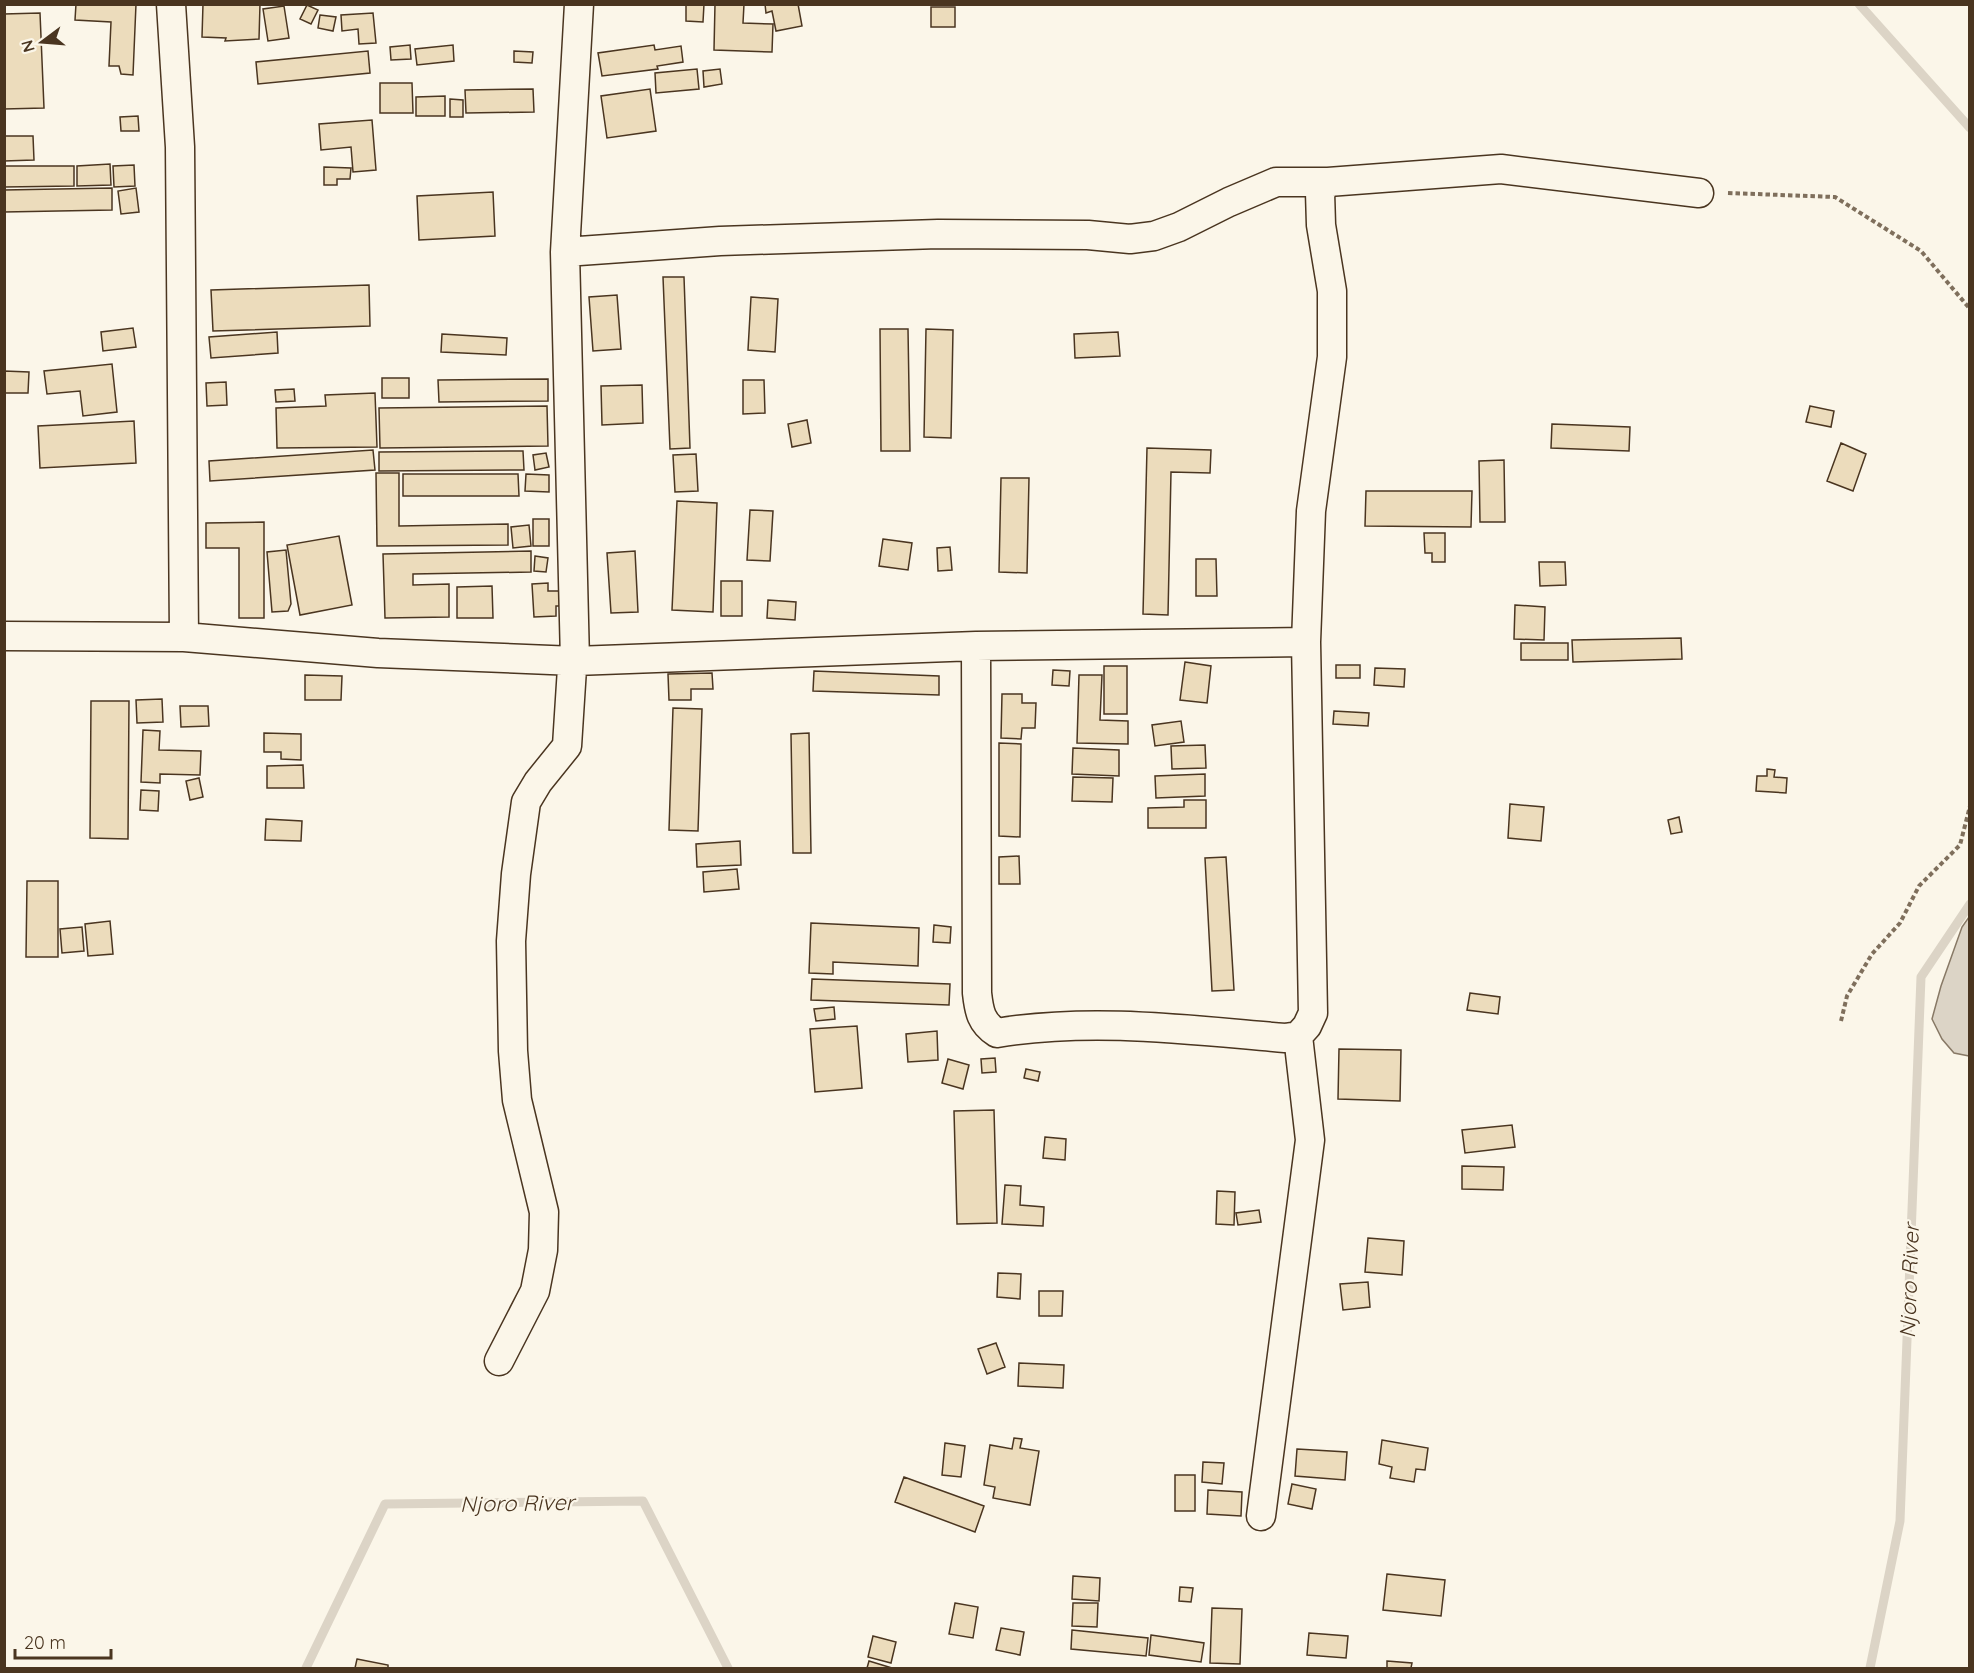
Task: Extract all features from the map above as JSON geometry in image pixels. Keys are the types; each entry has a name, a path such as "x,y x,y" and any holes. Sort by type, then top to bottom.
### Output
{"street":[{"path":"171,4 180,147 184,637"},
{"path":"499,1361 536,1291 543,1250 543,1212 517,1100 513,1051 511,941 516,874 526,802 538,782 567,746 572,668 575,661 565,252 579,4"},
{"path":"565,252 720,241 938,234 1088,236 1130,239 1154,236 1179,227 1276,182 1328,182 1501,169 1699,193"},
{"path":"976,646 977,993 979,1010 988,1027 997,1033 1030,1027 1141,1026 1285,1038 1298,1036 1307,1026 1313,1013 1306,642 1311,511 1332,357 1332,291 1321,225 1320,192 1328,182"},
{"path":"4,636 184,637 378,652 575,661 976,646 1306,642"},
{"path":"1261,1516 1310,1140 1298,1036"}],"path":[{"path":"1699,193 1834,197 1921,250 1970,309"},
{"path":"1840,1021 1847,996 1872,954 1900,923 1919,886 1960,845 1970,806"}],"shaded area":[{"path":"1969,917 1970,1056 1954,1053 1942,1039 1932,1019 1962,927"}],"building":[{"path":"76,4 136,4 133,75 121,74 119,66 109,66 111,22 75,20"},
{"path":"203,4 260,4 259,39 225,41 226,38 202,37"},
{"path":"686,4 704,4 703,22 686,21"},
{"path":"715,4 744,4 743,23 773,24 772,52 714,50"},
{"path":"765,4 798,4 802,26 776,31 772,11 766,13"},
{"path":"307,5 318,10 311,24 300,19"},
{"path":"284,6 289,38 268,41 263,9"},
{"path":"931,7 955,7 955,27 931,27"},
{"path":"40,13 44,108 4,109 4,14"},
{"path":"373,13 376,43 359,44 358,29 342,31 341,15"},
{"path":"320,15 336,17 333,31 318,28"},
{"path":"410,45 411,59 391,60 390,47"},
{"path":"453,45 454,61 417,65 415,49"},
{"path":"654,45 655,50 681,46 683,62 657,66 658,69 602,76 598,53"},
{"path":"368,51 370,73 258,84 256,62"},
{"path":"514,51 533,52 532,63 514,62"},
{"path":"697,69 699,89 656,93 655,73"},
{"path":"720,69 722,84 704,87 703,71"},
{"path":"380,83 412,83 413,113 380,113"},
{"path":"533,89 534,112 466,113 465,90"},
{"path":"650,89 656,131 607,138 601,96"},
{"path":"445,96 445,116 416,116 416,97"},
{"path":"450,99 463,100 463,117 450,117"},
{"path":"138,116 139,131 121,131 120,117"},
{"path":"372,120 376,170 353,172 351,147 321,150 319,124"},
{"path":"4,136 33,136 34,160 4,161"},
{"path":"110,164 111,185 77,186 77,166"},
{"path":"134,165 135,186 114,187 113,166"},
{"path":"4,166 74,166 74,186 4,187"},
{"path":"324,167 351,168 350,179 337,179 337,185 324,185"},
{"path":"112,188 112,210 4,212 4,190"},
{"path":"136,188 139,212 121,214 118,191"},
{"path":"493,192 495,236 419,240 417,196"},
{"path":"663,277 684,277 690,448 670,449"},
{"path":"369,285 370,326 213,331 211,290"},
{"path":"617,295 621,349 593,351 589,297"},
{"path":"751,297 778,299 775,352 748,350"},
{"path":"133,328 136,347 103,351 101,332"},
{"path":"880,329 908,329 910,451 881,451"},
{"path":"926,329 953,330 951,438 924,437"},
{"path":"277,332 278,353 211,358 209,337"},
{"path":"1118,332 1120,356 1075,358 1074,334"},
{"path":"442,334 507,338 506,355 441,352"},
{"path":"112,364 117,412 83,416 80,391 47,394 44,371"},
{"path":"4,371 29,372 28,393 4,393"},
{"path":"382,378 409,378 409,398 382,398"},
{"path":"548,379 548,401 439,402 438,380"},
{"path":"743,380 764,380 765,413 743,414"},
{"path":"226,382 227,405 207,406 206,383"},
{"path":"642,385 643,423 602,425 601,386"},
{"path":"294,389 295,401 276,402 275,390"},
{"path":"375,393 377,447 277,448 276,408 326,406 325,395"},
{"path":"547,406 548,446 380,448 379,408"},
{"path":"1810,406 1834,411 1831,427 1806,422"},
{"path":"807,420 811,443 792,447 788,424"},
{"path":"134,421 136,463 40,468 38,426"},
{"path":"1552,424 1630,427 1629,451 1551,448"},
{"path":"1841,443 1866,454 1853,491 1827,481"},
{"path":"1147,448 1211,450 1210,473 1171,472 1168,615 1143,614"},
{"path":"373,450 375,470 210,481 209,461"},
{"path":"523,451 524,470 379,471 379,452"},
{"path":"546,453 549,467 535,470 533,455"},
{"path":"696,454 698,491 675,492 673,455"},
{"path":"1504,460 1505,522 1480,522 1479,461"},
{"path":"376,473 399,473 399,526 508,524 508,545 377,546"},
{"path":"403,474 518,474 519,496 403,496"},
{"path":"526,474 549,475 549,492 525,491"},
{"path":"1001,478 1029,478 1027,573 999,572"},
{"path":"1366,491 1472,491 1471,527 1365,526"},
{"path":"677,501 717,503 713,612 672,610"},
{"path":"750,510 773,511 770,561 747,560"},
{"path":"533,519 549,519 549,546 533,546"},
{"path":"264,522 264,618 239,618 239,548 206,548 206,523"},
{"path":"529,525 531,546 513,548 511,527"},
{"path":"1424,533 1445,533 1445,562 1432,562 1432,553 1425,553"},
{"path":"339,536 352,605 300,615 287,545"},
{"path":"883,539 912,543 908,570 879,566"},
{"path":"950,547 952,570 938,571 937,548"},
{"path":"286,550 291,604 288,611 272,612 267,552"},
{"path":"531,551 531,572 413,574 413,585 449,584 449,617 385,618 383,554"},
{"path":"635,551 638,612 611,613 607,553"},
{"path":"535,556 548,558 546,572 534,571"},
{"path":"1196,559 1216,559 1217,596 1196,596"},
{"path":"1539,562 1565,562 1566,585 1540,586"},
{"path":"721,581 742,581 742,616 721,616"},
{"path":"548,583 548,591 562,591 563,606 556,606 556,616 534,617 532,584"},
{"path":"492,586 493,618 457,618 457,587"},
{"path":"768,600 796,602 795,620 767,618"},
{"path":"1515,605 1545,607 1544,640 1514,639"},
{"path":"1681,638 1682,659 1573,662 1572,640"},
{"path":"1521,643 1568,643 1568,660 1521,660"},
{"path":"1185,662 1211,666 1207,703 1180,700"},
{"path":"1336,665 1360,665 1360,678 1336,678"},
{"path":"1104,666 1127,666 1127,714 1104,714"},
{"path":"1375,668 1405,669 1404,687 1374,685"},
{"path":"1053,670 1070,671 1069,686 1052,685"},
{"path":"814,671 939,676 939,695 813,691"},
{"path":"712,673 713,689 691,689 691,700 669,700 668,674"},
{"path":"305,675 342,676 341,700 305,700"},
{"path":"1079,675 1102,675 1100,720 1128,721 1128,744 1077,743"},
{"path":"1002,694 1022,694 1022,703 1036,703 1035,728 1022,728 1021,739 1001,738"},
{"path":"162,699 163,722 137,723 136,700"},
{"path":"91,701 129,701 128,839 90,838"},
{"path":"180,706 208,706 209,726 181,727"},
{"path":"673,708 702,709 698,831 669,830"},
{"path":"1334,711 1369,713 1368,726 1333,724"},
{"path":"1181,721 1184,742 1155,746 1152,725"},
{"path":"143,730 160,731 159,750 201,751 200,775 160,774 160,783 141,782"},
{"path":"264,733 301,734 301,760 281,759 281,752 264,752"},
{"path":"809,733 811,853 793,853 791,734"},
{"path":"999,743 1021,744 1020,837 999,836"},
{"path":"1205,745 1206,768 1172,769 1171,746"},
{"path":"1073,748 1119,750 1119,776 1072,774"},
{"path":"303,765 304,788 267,788 267,766"},
{"path":"1767,769 1775,770 1774,777 1787,778 1786,793 1756,791 1757,776 1767,776"},
{"path":"1205,774 1205,796 1156,798 1155,776"},
{"path":"1073,777 1113,778 1112,802 1072,801"},
{"path":"199,778 203,797 190,800 186,781"},
{"path":"141,790 159,791 158,811 140,810"},
{"path":"1184,800 1206,800 1206,828 1148,828 1148,808 1184,807"},
{"path":"1510,804 1544,807 1541,841 1508,838"},
{"path":"1679,817 1682,832 1671,834 1668,820"},
{"path":"266,819 302,821 301,841 265,840"},
{"path":"740,841 741,865 697,867 696,844"},
{"path":"1019,856 1020,884 999,884 999,857"},
{"path":"1226,857 1234,990 1212,991 1205,858"},
{"path":"737,869 739,889 704,892 703,872"},
{"path":"27,881 58,881 58,957 26,957"},
{"path":"110,921 113,954 88,956 85,924"},
{"path":"811,923 919,928 918,966 833,962 833,974 809,973"},
{"path":"934,925 951,927 950,943 933,942"},
{"path":"82,927 84,951 62,953 60,929"},
{"path":"812,979 950,984 949,1005 811,1000"},
{"path":"1470,993 1500,997 1498,1014 1467,1010"},
{"path":"834,1007 835,1019 816,1021 814,1009"},
{"path":"857,1026 862,1088 815,1092 810,1029"},
{"path":"937,1031 938,1060 908,1062 906,1034"},
{"path":"1339,1049 1401,1050 1400,1101 1338,1099"},
{"path":"995,1058 996,1072 982,1073 981,1059"},
{"path":"948,1059 969,1065 963,1089 942,1083"},
{"path":"1026,1069 1040,1072 1038,1081 1024,1078"},
{"path":"994,1110 997,1223 957,1224 954,1111"},
{"path":"1512,1125 1515,1147 1465,1153 1462,1130"},
{"path":"1045,1137 1066,1139 1065,1160 1043,1158"},
{"path":"1462,1166 1504,1167 1503,1190 1462,1189"},
{"path":"1005,1185 1021,1186 1020,1205 1044,1207 1043,1226 1002,1224"},
{"path":"1217,1191 1235,1192 1234,1225 1216,1224"},
{"path":"1259,1210 1261,1222 1238,1225 1236,1213"},
{"path":"1368,1238 1404,1241 1402,1275 1365,1272"},
{"path":"998,1273 1021,1274 1020,1299 997,1297"},
{"path":"1368,1282 1370,1307 1343,1310 1340,1284"},
{"path":"1039,1291 1063,1291 1062,1316 1039,1316"},
{"path":"996,1343 1005,1367 987,1374 978,1349"},
{"path":"1019,1363 1064,1365 1063,1388 1018,1386"},
{"path":"1014,1438 1022,1439 1020,1448 1039,1451 1030,1505 993,1498 995,1487 984,1485 990,1445 1012,1449"},
{"path":"1382,1440 1428,1448 1425,1470 1416,1469 1414,1482 1390,1478 1392,1467 1379,1464"},
{"path":"945,1443 965,1446 961,1477 942,1475"},
{"path":"1297,1449 1347,1452 1345,1480 1295,1476"},
{"path":"1203,1462 1224,1463 1222,1484 1202,1482"},
{"path":"1175,1475 1195,1475 1195,1511 1175,1511"},
{"path":"904,1477 984,1506 975,1532 895,1502"},
{"path":"1292,1484 1316,1489 1312,1509 1288,1504"},
{"path":"1208,1490 1242,1492 1241,1516 1207,1514"},
{"path":"1387,1574 1445,1580 1441,1616 1383,1610"},
{"path":"1073,1576 1100,1578 1099,1601 1072,1599"},
{"path":"1180,1587 1193,1588 1191,1602 1179,1601"},
{"path":"955,1603 978,1607 973,1638 949,1634"},
{"path":"1073,1603 1098,1603 1097,1627 1072,1626"},
{"path":"1212,1608 1242,1609 1240,1664 1210,1663"},
{"path":"1001,1628 1024,1632 1020,1655 996,1650"},
{"path":"1072,1630 1148,1638 1146,1656 1071,1649"},
{"path":"1309,1633 1348,1636 1346,1658 1307,1655"},
{"path":"1151,1635 1204,1643 1201,1662 1149,1655"},
{"path":"873,1636 896,1642 891,1663 868,1657"},
{"path":"357,1659 388,1665 388,1668 355,1668"},
{"path":"869,1661 892,1668 867,1668"},
{"path":"1387,1661 1412,1663 1411,1668 1387,1668"}],"waterway":[{"name":"Njoro River","path":"1859,4 1970,128"},
{"name":"Njoro River","path":"1870,1668 1900,1521 1921,977 1970,904"},
{"name":"Njoro River","path":"306,1668 385,1504 643,1501 728,1668"}]}
